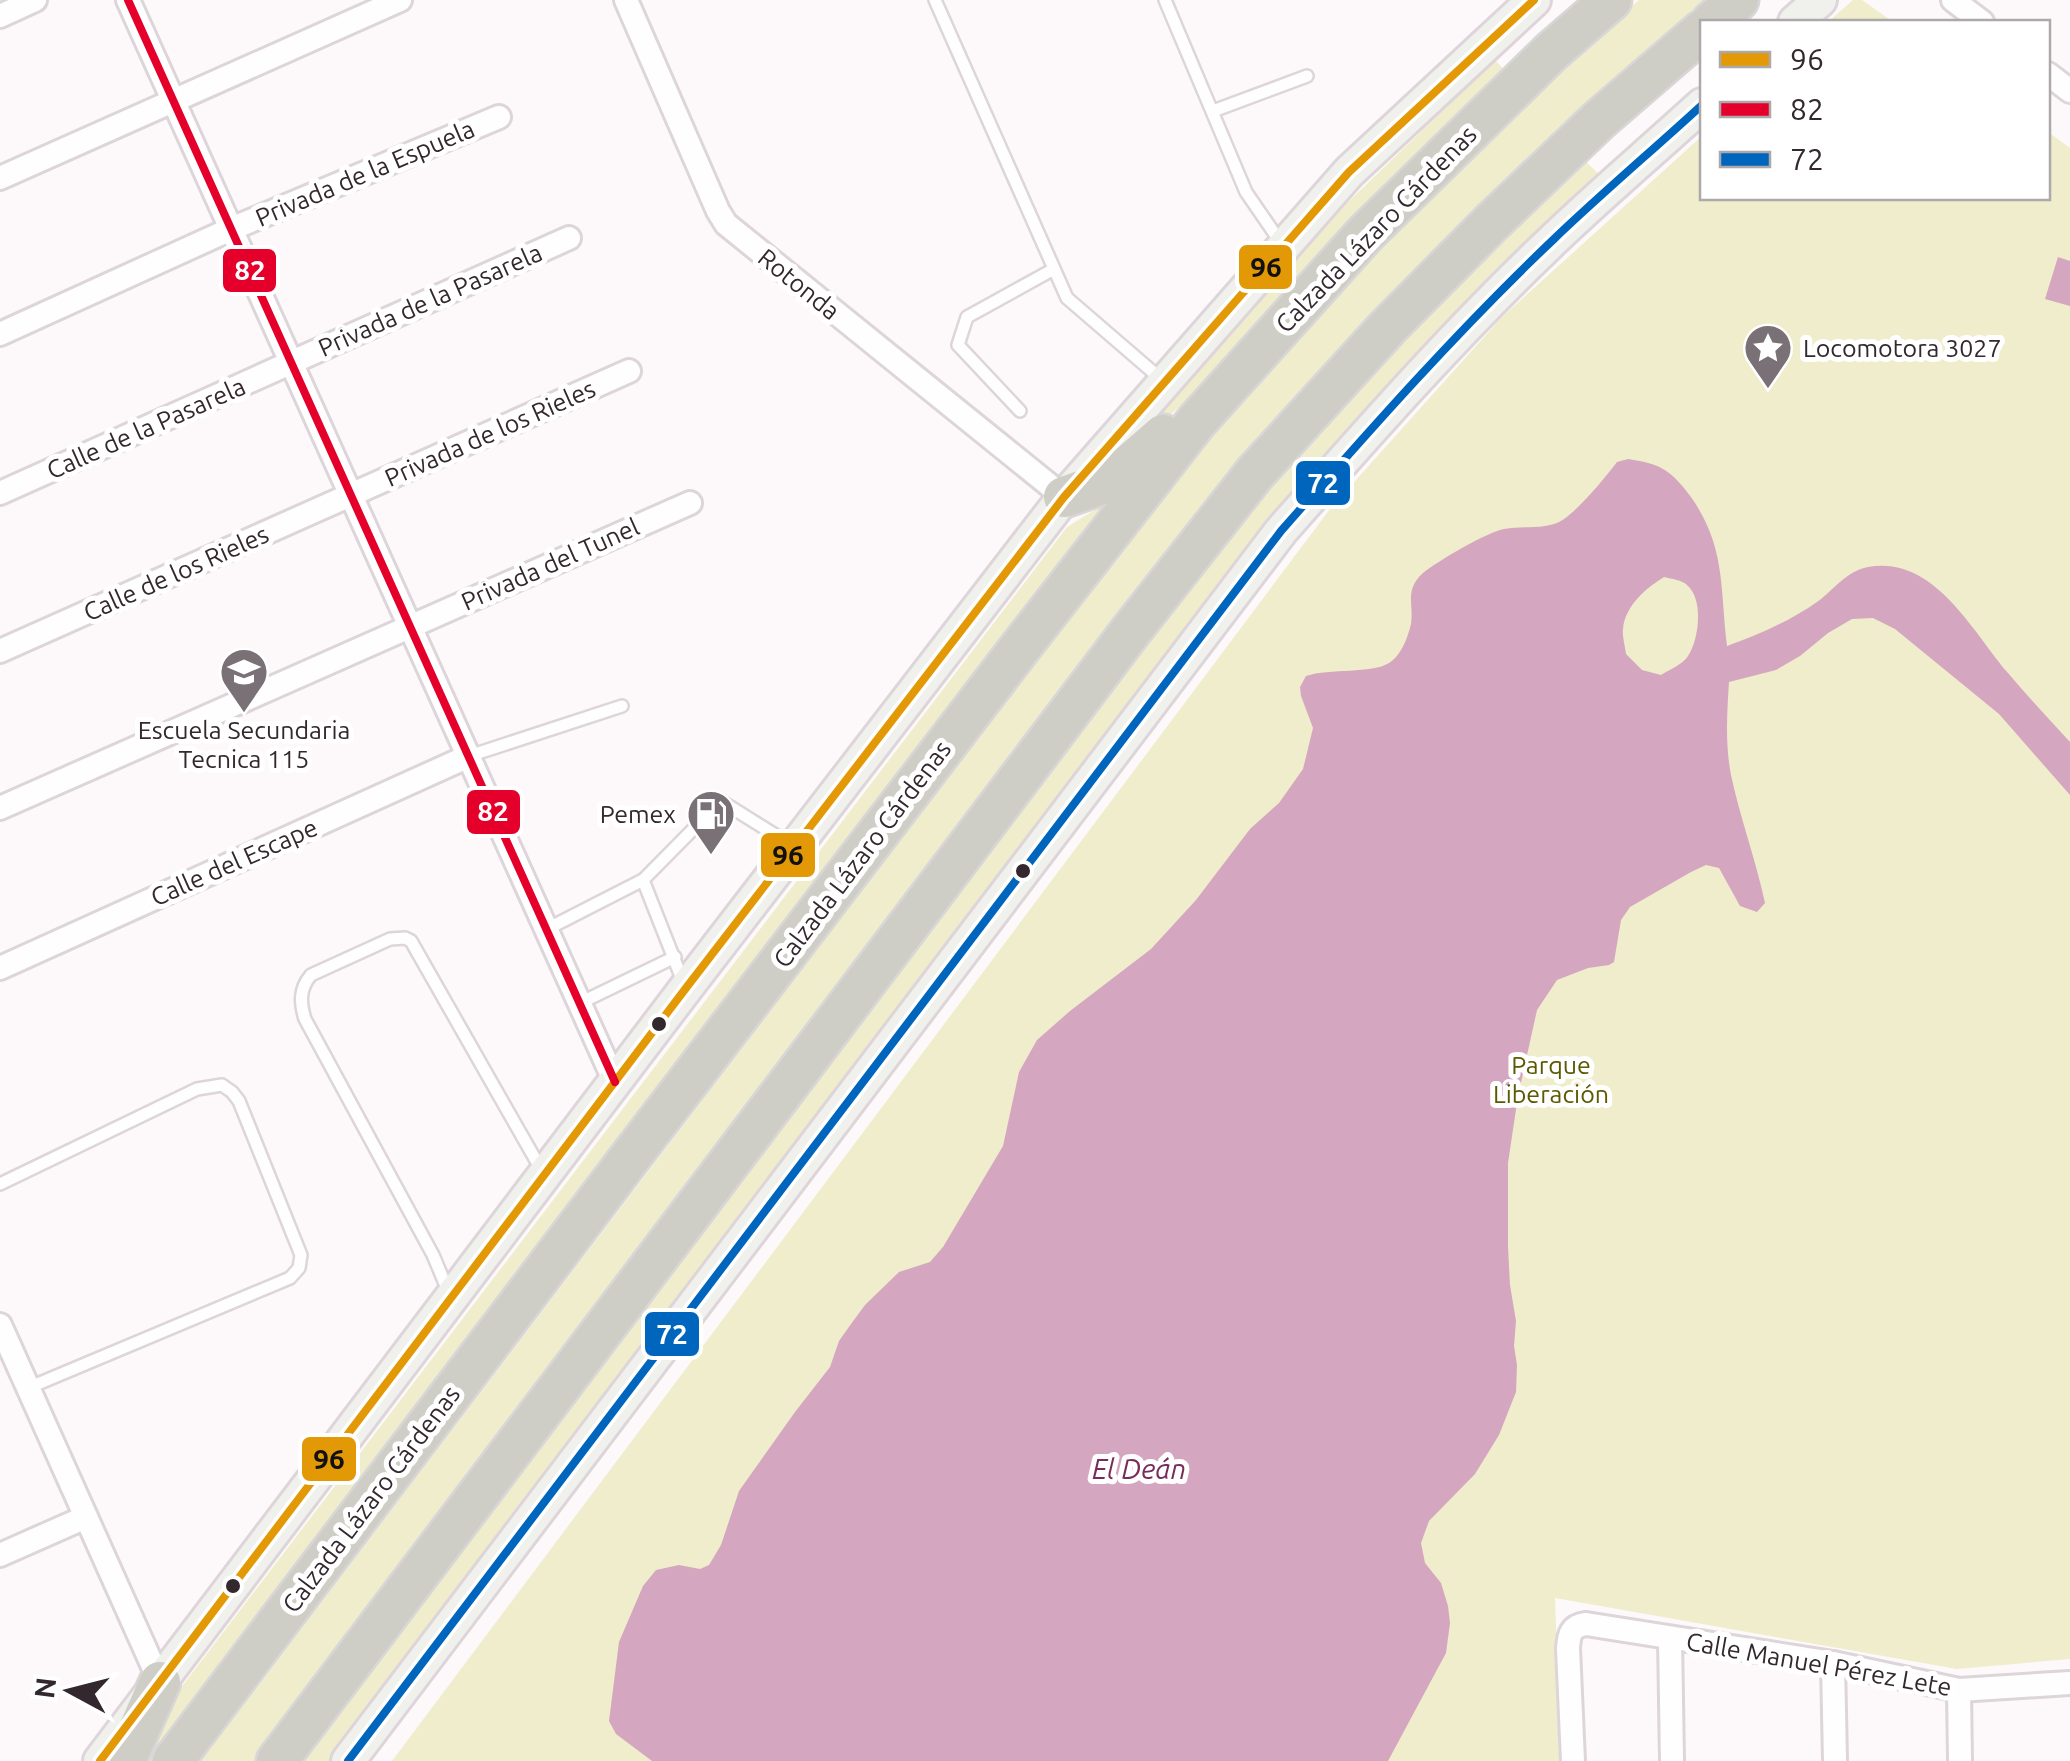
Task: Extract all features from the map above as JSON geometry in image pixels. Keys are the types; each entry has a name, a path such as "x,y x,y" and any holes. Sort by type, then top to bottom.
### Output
{"highway":[{"name":"Calzada Lázaro Cárdenas","path":"173,1761 646,1135 1184,437 1364,234 1551,52 1611,0"},
{"path":"1714,20 1738,0"},
{"path":"277,1761 1118,648 1255,473 1490,222 1700,33"},
{"path":"1064,497 1110,481 1254,358"},
{"path":"124,1761 160,1682"}],"main road":[{"name":"Calzada Lázaro Cárdenas","path":"100,1761 615,1082 680,973 794,847 1064,497 1349,172 1534,0"},
{"path":"1797,20 1820,0"},
{"path":"348,1761 1281,532 1481,311 1700,107"}],"street":[{"path":"0,16 36,0"},
{"path":"128,0 615,1082"},
{"path":"0,178 400,0"},
{"name":"Rotonda","path":"626,0 726,224 1064,497"},
{"path":"1953,0 1979,20"},
{"path":"2050,76 2070,91"},
{"name":"Privada de la Espuela","path":"0,334 231,230 499,117"},
{"name":"Privada de la Pasarela","path":"291,362 569,238"},
{"name":"Calle de la Pasarela","path":"0,493 291,362"},
{"name":"Privada de los Rieles","path":"351,495 629,371"},
{"name":"Calle de los Rieles","path":"0,652 351,495"},
{"name":"Privada del Tunel","path":"0,808 690,503"},
{"name":"Calle del Escape","path":"0,968 468,756"},
{"path":"0,1325 160,1682"},
{"path":"0,1555 86,1517"},
{"name":"Calle Manuel Pérez Lete","path":"1572,1761 1568,1648 1571,1631 1578,1625 1833,1663 1959,1690 2070,1683"},
{"path":"1670,1638 1672,1761"},
{"path":"1833,1663 1835,1761"},
{"path":"1959,1690 1960,1761"}],"lane":[{"path":"935,0 1067,298 1165,382"},
{"path":"1165,0 1246,192 1284,247"},
{"path":"1213,111 1307,76"},
{"path":"1020,411 958,345 966,317 1054,269"},
{"path":"468,756 622,706"},
{"path":"547,929 642,880 722,801 794,847"},
{"path":"580,1003 680,973 642,880"},
{"path":"451,1298 434,1256 305,1018 300,1004 310,975 390,939 411,941 544,1175"},
{"path":"0,1184 198,1089 222,1085 239,1102 300,1255 299,1268 290,1278 28,1388"}],"green space":[{"path":"1639,0 1712,0 1519,171 261,1761 201,1761 1181,469 1328,298 1485,135"},
{"path":"1853,0 1862,0 1890,20 1830,20"},
{"path":"1495,60 1509,75 1238,358 1114,462 1345,205"},
{"name":"Parque Liberación","path":"2050,133 2070,148 2070,1659 1957,1669 1555,1598 1561,1761 392,1761 1330,509 1502,317 1700,138 1700,200 2050,200"},
{"path":"1583,159 1601,176 1399,372 1262,527 333,1761 301,1761 1243,515 1383,360"},
{"path":"1130,488 160,1761 145,1761 183,1685 1067,527"}],"water":[{"path":"2058,257 2070,261 2070,306 2045,299"},
{"name":"El Deán","path":"1628,459 1649,463 1671,474 1702,515 1720,568 1727,646 1796,615 1860,569 1891,566 1932,584 2070,742 2070,795 1999,714 1895,629 1873,618 1852,619 1776,670 1729,682 1727,740 1731,775 1765,903 1757,912 1740,906 1719,868 1706,865 1691,872 1630,907 1621,920 1614,962 1557,980 1537,1010 1508,1163 1516,1392 1499,1435 1475,1474 1429,1521 1421,1543 1425,1563 1441,1583 1448,1606 1446,1653 1388,1761 652,1761 616,1734 609,1721 619,1642 643,1586 656,1570 679,1565 700,1569 709,1565 721,1545 739,1491 830,1367 839,1341 851,1324 899,1272 930,1262 943,1247 1003,1146 1019,1072 1037,1040 1151,949 1196,900 1250,829 1279,803 1303,769 1313,728 1301,696 1300,687 1306,676 1372,669 1389,663 1406,640 1411,624 1412,591 1423,573 1496,532 1550,525 1564,519 1617,462","holes":["1664,577 1682,582 1692,591 1698,620 1688,656 1661,675 1642,670 1626,654 1623,632 1628,613 1638,598"]}],"transit line":[{"name":"82","path":"128,0 615,1082"},
{"name":"96","path":"100,1761 1064,497 1349,172 1534,0"},
{"name":"72","path":"348,1761 1281,531 1483,309 1700,107"}],"place":[{"name":"Locomotora 3027","path":"1768,390"},
{"name":"Escuela Secundaria Tecnica 115","path":"244,714"},
{"name":"Pemex","path":"711,856"}]}
